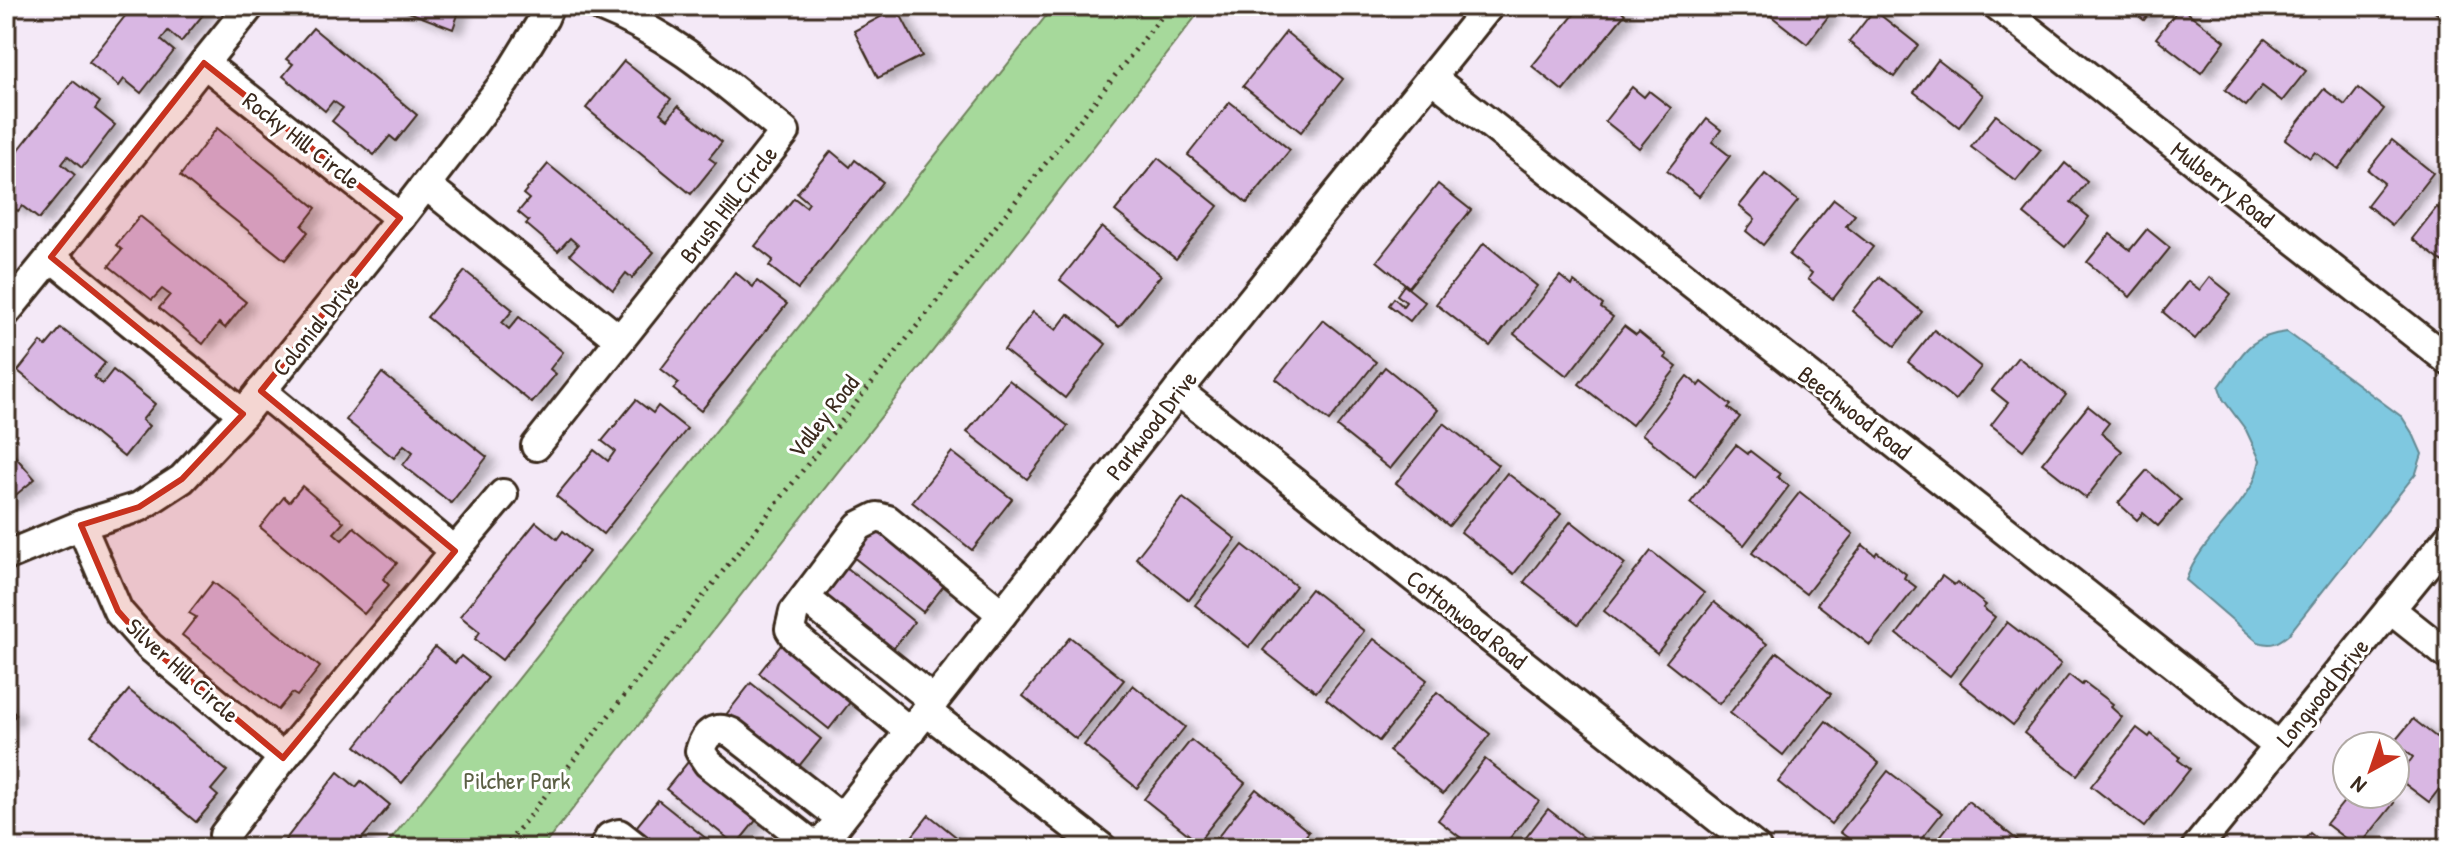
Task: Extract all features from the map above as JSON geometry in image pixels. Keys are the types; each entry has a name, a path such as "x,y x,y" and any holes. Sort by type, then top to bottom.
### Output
{"street":[{"path":"6,312 250,6"},
{"name":"Colonial Drive","path":"6,556 81,525 139,507 182,479 243,414 426,185 504,83 549,6"},
{"name":"Brush Hill Circle","path":"536,446 785,132 688,52 630,18 599,6"},
{"name":"Parkwood Drive","path":"817,848 1178,391 1489,6"},
{"name":"Mulberry Road","path":"1998,6 2449,361"},
{"name":"Rocky Hill Circle","path":"204,63 400,218"},
{"name":"Beechwood Road","path":"1432,78 2278,746"},
{"path":"426,185 620,340"},
{"path":"51,257 243,414"},
{"path":"261,391 455,551"},
{"name":"Cottonwood Road","path":"1178,391 1756,848"},
{"path":"224,835 283,758 503,494"},
{"path":"1002,614 888,520 877,517 859,526 790,620 790,629 795,637 924,715 1102,848"},
{"name":"Silver Hill Circle","path":"81,525 118,611 128,623 149,646 283,758"},
{"name":"Longwood Drive","path":"2196,848 2449,537"},
{"path":"805,598 924,715"},
{"path":"2390,609 2449,656"},
{"path":"817,848 708,763 700,751 706,736 722,728 732,733 841,818"},
{"path":"604,848 610,837 619,834 637,848"}],"path":[{"name":"Valley Road","path":"504,848 1170,6"}],"highlighted area":[{"path":"204,63 400,218 261,391 455,551 283,758 149,646 118,611 81,525 139,507 182,479 243,414 51,257"}],"green space":[{"name":"Pilcher Park","path":"1054,6 1204,6 542,848 384,848"}],"water":[{"path":"2287,332 2402,417 2422,454 2416,473 2288,635 2267,644 2258,642 2186,580 2208,542 2245,497 2260,460 2246,430 2223,399 2219,387 2253,343"}],"building":[{"path":"133,6 210,6 181,42 168,31 161,40 174,51 141,93 124,79 119,86 89,62"},
{"path":"393,6 461,6 453,29"},
{"path":"1581,6 1616,6 1625,14 1563,91 1532,66"},
{"path":"1770,6 1819,6 1830,14 1807,44 1766,12"},
{"path":"2125,6 2155,6 2144,20"},
{"path":"2427,6 2449,6 2449,23"},
{"path":"2180,7 2225,41 2201,73 2156,38"},
{"path":"897,8 922,56 878,78 854,31"},
{"path":"1874,10 1918,45 1894,77 1849,42"},
{"path":"313,28 417,115 396,141 390,136 374,155 332,121 343,108 333,101 325,111 283,76 293,64 286,59"},
{"path":"1286,32 1343,79 1301,132 1243,86"},
{"path":"2265,39 2306,71 2282,101 2262,86 2246,106 2225,90"},
{"path":"1938,60 1983,95 1959,127 1914,92"},
{"path":"624,61 671,99 660,113 668,119 678,106 722,142 709,158 716,163 691,194 586,108"},
{"path":"73,81 100,102 95,109 115,125 82,168 68,156 62,164 75,175 39,219 22,206 18,211 6,201 6,166"},
{"path":"1632,87 1644,97 1649,91 1671,108 1639,148 1605,121"},
{"path":"2358,88 2384,109 2338,169 2315,152 2310,158 2285,139 2324,89 2345,105"},
{"path":"1230,102 1290,150 1247,203 1188,155"},
{"path":"1996,115 2041,150 2016,181 1971,147"},
{"path":"1707,119 1721,130 1712,142 1730,156 1699,196 1667,171"},
{"path":"217,128 316,208 302,226 308,232 285,260 180,176"},
{"path":"2392,140 2433,173 2392,225 2367,205 2384,183 2368,170"},
{"path":"831,151 850,167 855,160 883,182 798,289 769,266 773,260 755,246 794,198 806,207 809,203 797,193"},
{"path":"1158,158 1218,206 1176,259 1115,211"},
{"path":"2065,163 2087,182 2071,202 2089,217 2065,247 2024,214"},
{"path":"548,164 654,252 632,278 626,273 613,290 570,254 578,245 570,238 558,251 526,224 529,221 518,212 529,199 523,194"},
{"path":"1765,174 1798,201 1763,245 1746,231 1755,219 1739,206"},
{"path":"1438,184 1471,210 1409,287 1377,261"},
{"path":"1834,199 1855,215 1846,226 1873,247 1833,299 1808,279 1812,273 1789,255"},
{"path":"2437,207 2449,217 2449,267 2412,239"},
{"path":"140,216 246,302 225,328 219,323 203,344 159,308 170,295 162,289 152,300 109,266 122,250 116,245"},
{"path":"1102,227 1161,275 1119,327 1060,280"},
{"path":"2147,229 2170,248 2130,297 2087,262 2110,234 2130,250"},
{"path":"1484,243 1537,286 1490,346 1436,304"},
{"path":"465,271 513,310 502,323 509,329 519,317 563,352 550,369 556,374 532,403 427,317"},
{"path":"735,272 753,287 757,281 787,304 701,411 673,389 679,383 661,369"},
{"path":"1560,276 1572,286 1574,282 1613,317 1567,376 1514,334"},
{"path":"1879,277 1922,312 1895,346 1852,311"},
{"path":"2210,277 2231,294 2195,339 2163,312 2188,281 2200,290"},
{"path":"1404,285 1425,302 1410,321 1389,305 1394,298 1403,306 1406,302 1397,295"},
{"path":"1033,312 1056,330 1068,314 1106,344 1065,398 1004,350"},
{"path":"1323,320 1376,362 1329,421 1276,379"},
{"path":"1624,326 1636,335 1639,332 1677,367 1632,425 1579,384"},
{"path":"61,328 105,363 94,377 102,384 113,370 155,404 142,420 149,426 124,457 18,371 41,342 46,346"},
{"path":"1934,330 1981,367 1955,400 1908,362"},
{"path":"2018,357 2066,395 2023,450 1991,425 2008,403 1992,390"},
{"path":"1385,367 1438,410 1390,469 1337,427"},
{"path":"382,373 487,457 451,503 403,465 413,452 404,445 394,458 346,420"},
{"path":"1687,376 1699,386 1702,382 1731,405 1728,408 1740,417 1695,476 1642,434"},
{"path":"1009,380 1068,426 1027,479 967,432"},
{"path":"636,400 653,413 658,406 687,429 603,534 556,496 594,450 608,461 615,451 602,441"},
{"path":"2088,406 2109,423 2101,433 2122,451 2086,498 2042,463"},
{"path":"1444,423 1498,465 1449,526 1396,483"},
{"path":"1736,445 1748,454 1750,451 1780,474 1777,477 1789,486 1744,545 1690,503"},
{"path":"6,446 35,479 6,503"},
{"path":"952,452 1012,499 972,550 912,502"},
{"path":"2147,470 2181,500 2158,526 2143,513 2137,520 2118,503"},
{"path":"1507,473 1561,514 1514,574 1461,532"},
{"path":"302,486 344,522 334,533 342,540 354,527 397,563 383,579 389,585 364,614 260,527 284,497 289,502"},
{"path":"1800,492 1853,534 1806,594 1752,553"},
{"path":"1183,498 1236,539 1189,600 1136,558"},
{"path":"1571,521 1625,564 1578,624 1524,582"},
{"path":"536,522 557,539 563,531 589,552 502,660 475,639 480,632 460,616"},
{"path":"878,523 949,579 923,612 852,556"},
{"path":"1243,545 1296,586 1249,647 1195,605"},
{"path":"1863,545 1906,574 1904,578 1916,587 1870,645 1817,604"},
{"path":"1651,551 1704,593 1657,653 1604,611"},
{"path":"845,566 914,622 889,654 819,598"},
{"path":"1942,576 1954,585 1957,582 1986,605 1983,608 1995,617 1950,676 1897,634"},
{"path":"213,582 320,667 297,696 292,693 278,710 182,635 196,617 189,613"},
{"path":"1311,589 1364,631 1316,692 1263,650"},
{"path":"1714,602 1767,644 1719,704 1666,662"},
{"path":"2007,622 2061,664 2013,725 1960,683"},
{"path":"1070,637 1124,680 1076,739 1023,696"},
{"path":"1374,639 1427,680 1379,741 1326,699"},
{"path":"785,640 855,696 829,729 759,673"},
{"path":"435,647 455,663 461,656 488,678 402,783 356,746"},
{"path":"1777,652 1831,694 1783,755 1730,713"},
{"path":"2069,675 2082,685 2084,682 2113,704 2111,707 2122,717 2077,775 2024,733"},
{"path":"751,683 821,739 795,771 725,716"},
{"path":"1133,685 1185,727 1137,788 1084,745"},
{"path":"129,690 227,771 211,790 218,796 196,822 91,735"},
{"path":"1437,692 1490,734 1443,794 1389,751"},
{"path":"6,704 16,715 6,725"},
{"path":"2413,719 2449,747 2449,776 2429,802 2411,788 2411,730 2404,730"},
{"path":"1826,721 1879,763 1831,824 1778,782"},
{"path":"2137,728 2149,737 2151,734 2190,769 2144,827 2091,786"},
{"path":"1191,740 1245,783 1198,842 1144,799"},
{"path":"692,757 762,813 736,845 666,789"},
{"path":"1485,759 1539,801 1502,848 1474,848 1438,820"},
{"path":"1888,771 1942,813 1914,848 1861,848 1840,832"},
{"path":"338,772 356,787 361,781 390,805 354,848 279,848"},
{"path":"1256,789 1309,832 1296,848 1209,848"},
{"path":"658,800 718,848 652,848 632,832"},
{"path":"1968,801 2021,843 2017,848 1931,848"},
{"path":"1548,809 1597,848 1518,848"},
{"path":"2337,810 2388,810 2358,848 2326,824"},
{"path":"929,815 970,848 903,848"},
{"path":"2310,833 2329,848 2298,848"}]}
